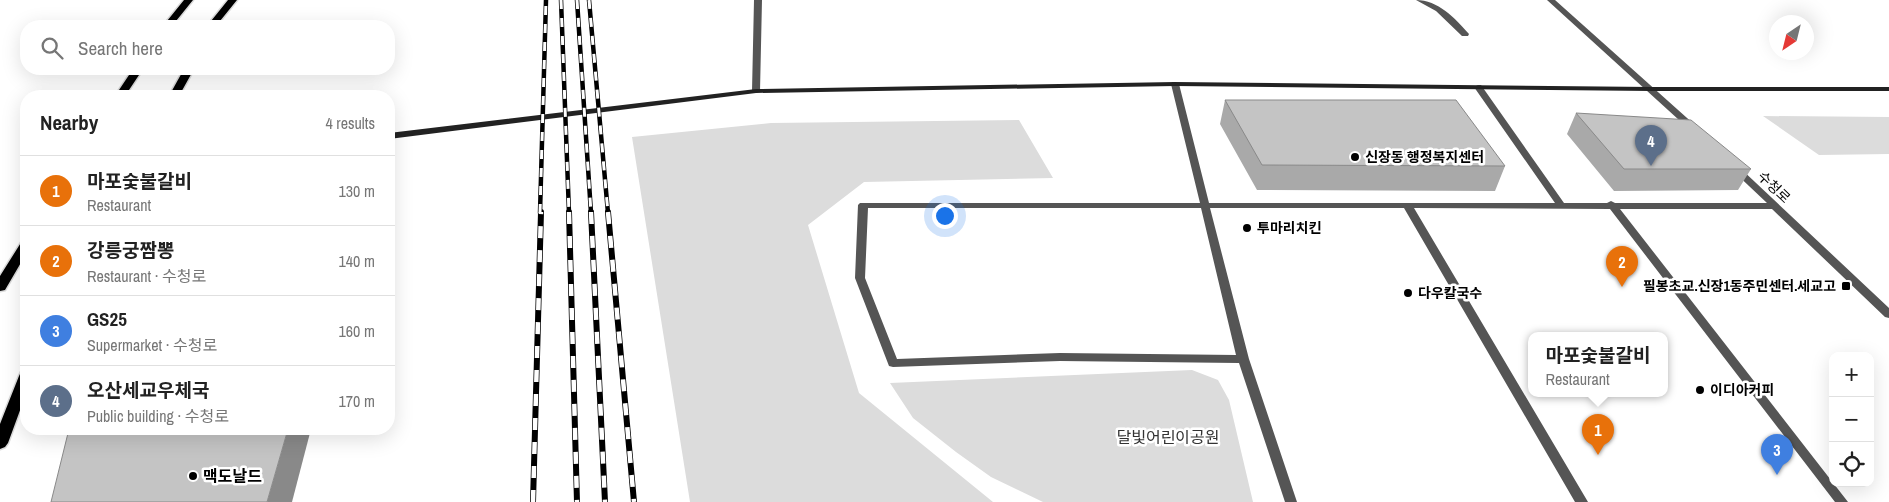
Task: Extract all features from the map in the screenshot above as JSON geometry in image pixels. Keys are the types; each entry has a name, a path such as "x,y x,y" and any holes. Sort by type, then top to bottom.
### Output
{"main road":[{"path":"172,20 188,0"},
{"path":"216,20 233,0"},
{"path":"124,90 134,75"},
{"path":"177,90 186,75"},
{"path":"0,287 20,254"},
{"path":"0,443 20,391"}],"street":[{"path":"756,91 758,0"},
{"path":"1420,0 1440,9 1465,34"},
{"path":"1551,0 1652,89 1703,138"},
{"path":"1175,84 1243,359 1291,502"},
{"path":"395,135 756,91 1175,84 1652,89 1889,89"},
{"path":"1478,87 1561,205"},
{"name":"수청로","path":"1732,165 1889,314"},
{"path":"1243,359 1060,358 893,364 860,278 863,205 1611,204 1775,206"},
{"path":"1611,204 1842,502"},
{"path":"1407,205 1582,502"}],"green space":[{"path":"1763,116 1889,117 1889,154 1819,155"},
{"path":"1019,120 1053,178 864,182 808,225 859,393 993,502 690,502 632,137 771,123"},
{"name":"달빛어린이공원","path":"1192,370 1218,380 1229,400 1253,502 1043,502 991,477 956,452 913,418 890,383"}],"building":[{"path":"1225,100 1456,100 1505,166 1262,165"},
{"path":"1576,113 1691,120 1751,169 1624,169"},
{"name":"맥도날드","path":"68,435 286,435 267,502 51,502"}],"railway":[{"path":"540,213 546,0"},
{"path":"561,0 569,213"},
{"path":"577,0 591,213"},
{"path":"589,0 608,213"},
{"path":"533,502 541,212"},
{"path":"569,212 577,502"},
{"path":"591,212 605,502"},
{"path":"608,212 634,502"}],"place":[{"name":"신장동 행정복지센터","path":"1355,157"},
{"name":"오산세교우체국","path":"1651,166"},
{"name":"투마리치킨","path":"1247,228"},
{"name":"필봉초교.신장1동주민센터.세교고","path":"1846,286"},
{"name":"강릉궁짬뽕","path":"1622,287"},
{"name":"다우칼국수","path":"1408,293"},
{"name":"이디아커피","path":"1700,390"},
{"name":"마포숯불갈비","path":"1598,455"},
{"name":"GS25","path":"1777,475"},
{"name":"맥도날드","path":"193,476"}]}
